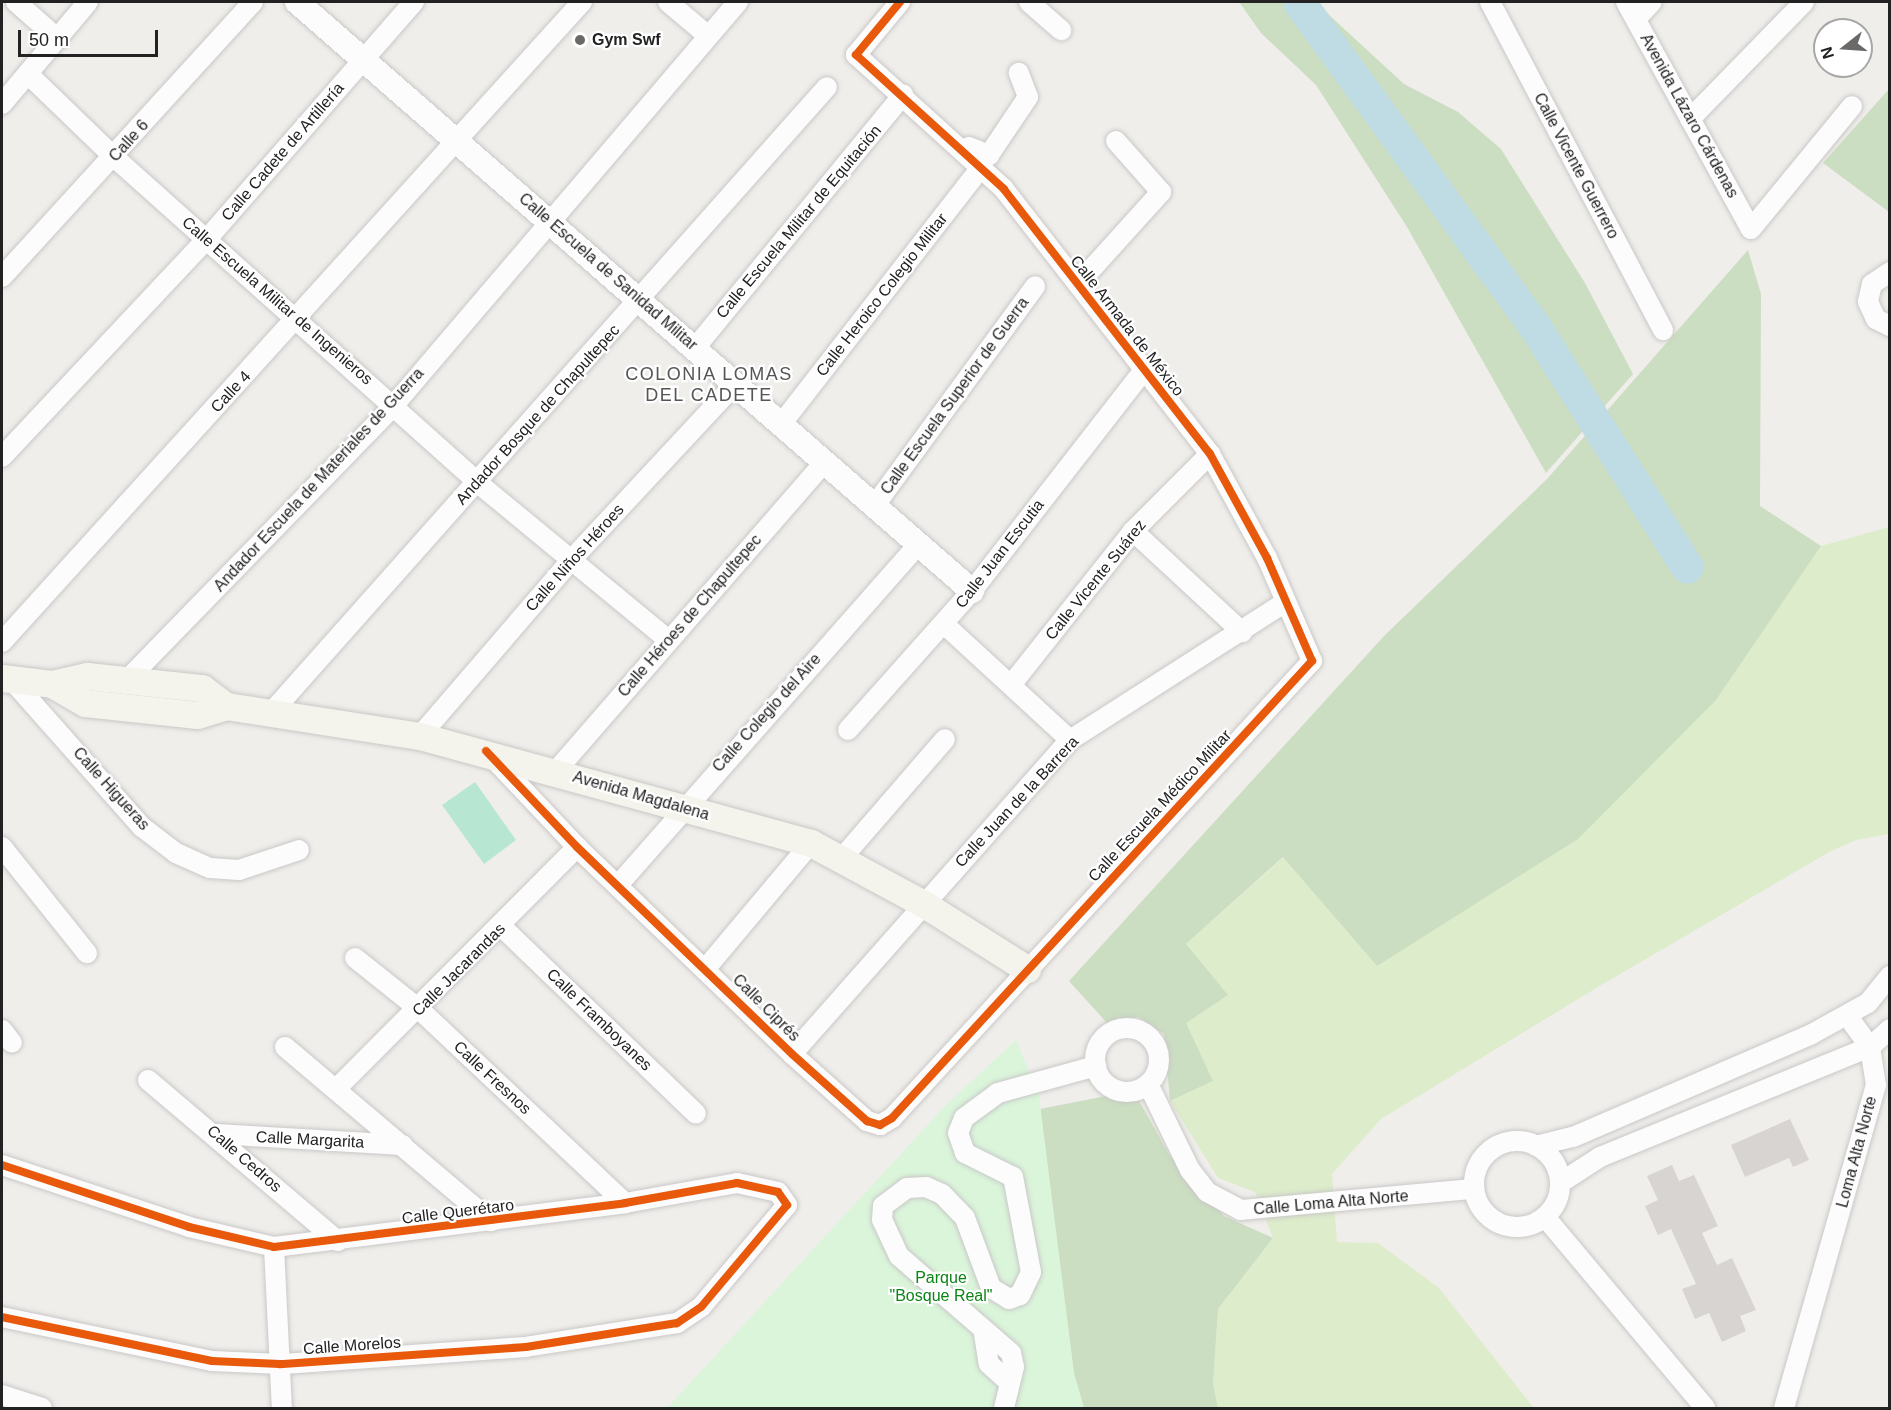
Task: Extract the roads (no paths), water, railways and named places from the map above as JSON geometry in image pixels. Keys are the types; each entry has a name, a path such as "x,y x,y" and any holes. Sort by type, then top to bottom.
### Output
{"main road":[{"name":"Avenida Magdalena","path":"6,678 52,684 87,676 202,688 226,706"},
{"name":"Avenida Magdalena","path":"52,684 85,704 197,715 226,706 420,736 486,751 811,843 924,904 1027,969"}],"street":[{"path":"16,2 58,39"},
{"path":"2,104 88,2"},
{"name":"Calle 6","path":"2,277 114,157 253,2"},
{"name":"Calle Escuela de Sanidad Militar","path":"297,2 460,141 639,302 782,423 972,591"},
{"name":"Calle Cadete de Artillería","path":"2,457 207,239 414,2"},
{"name":"Calle 4","path":"2,642 460,141 582,2"},
{"path":"668,2 707,35"},
{"name":"Andador Escuela de Materiales de Guerra","path":"127,680 394,405 707,35 738,2"},
{"name":"Calle Armada de México","path":"900,2 856,55 903,95 1004,189 1123,342 1151,365 1210,454 1267,558 1312,661"},
{"path":"1029,2 1061,30"},
{"name":"Calle Vicente Guerrero","path":"1490,2 1663,330"},
{"path":"1631,10 1652,2"},
{"path":"1690,119 1804,2"},
{"name":"Avenida Lázaro Cárdenas","path":"1631,10 1751,230 1852,106"},
{"path":"964,152 969,147 989,155 1028,97 1019,73"},
{"name":"Calle Escuela Militar de Ingenieros","path":"28,74 114,157 298,319 478,483 573,558 667,639"},
{"name":"Andador Bosque de Chapultepec","path":"271,713 828,87"},
{"name":"Calle Escuela Militar de Equitación","path":"695,348 903,95"},
{"path":"1078,284 1161,192 1116,141"},
{"name":"Calle Heroico Colegio Militar","path":"782,423 981,167"},
{"path":"1890,272 1872,284 1868,302 1876,319 1890,326"},
{"name":"Calle Escuela Superior de Guerra","path":"875,505 1035,286"},
{"name":"Calle Juan Escutia","path":"848,730 972,591 1151,365"},
{"name":"Calle Niños Héroes","path":"420,736 573,558 735,384"},
{"name":"Calle Vicente Suárez","path":"1011,685 1133,531 1210,454"},
{"name":"Calle Héroes de Chapultepec","path":"556,771 667,639 825,462"},
{"path":"1133,531 1242,632"},
{"name":"Calle Colegio del Aire","path":"619,884 682,808 919,544"},
{"name":"Calle Juan de la Barrera","path":"792,1054 1070,740 1286,602"},
{"path":"944,624 1070,740"},
{"name":"Calle Escuela Médico Militar","path":"1027,969 1312,661"},
{"name":"Calle Higueras","path":"6,678 142,827 176,853 210,868 239,870 299,850"},
{"path":"842,858 945,738"},
{"name":"Calle Ciprés","path":"486,751 577,847 707,967 792,1054 867,1121 880,1125 892,1118 1027,969"},
{"path":"707,967 811,843"},
{"path":"2,847 87,953"},
{"name":"Calle Jacarandas","path":"336,1089 502,927 577,847"},
{"name":"Calle Framboyanes","path":"502,927 696,1114"},
{"name":"Calle Fresnos","path":"355,958 419,1010 625,1203"},
{"path":"1536,1146 1553,1161 1560,1183 1558,1196 1545,1217 1521,1227 1495,1222 1485,1213 1474,1189 1475,1176 1487,1153 1510,1142 1536,1146 1573,1137 1848,1017 1868,1003 1890,976"},
{"path":"1848,1017 1870,1047"},
{"path":"1135,1029 1156,1048 1158,1067 1148,1084 1128,1092 1117,1090 1096,1066 1099,1045 1106,1036 1135,1029"},
{"path":"1560,1183 1600,1157 1870,1047 1890,1029"},
{"path":"285,1047 490,1221"},
{"name":"Loma Alta Norte","path":"1784,1408 1876,1085 1870,1047"},
{"path":"1004,1408 1010,1383 989,1364 984,1334 899,1257 882,1220 884,1206 907,1188 926,1187 942,1194 965,1218 991,1288 1009,1299 1020,1295 1031,1272 1013,1177 965,1153 958,1133 964,1118 998,1093 1096,1066"},
{"name":"Calle Cedros","path":"148,1080 216,1134 338,1241"},
{"name":"Calle Loma Alta Norte","path":"1148,1084 1190,1170 1207,1192 1241,1210 1474,1189"},
{"name":"Calle Margarita","path":"216,1134 403,1145"},
{"name":"Calle Querétaro","path":"2,1165 189,1227 274,1246 338,1241 625,1203 737,1183 778,1192 787,1205 701,1307"},
{"path":"1545,1217 1705,1408"},
{"path":"274,1246 282,1408"},
{"name":"Calle Morelos","path":"2,1317 212,1361 280,1364 526,1347 676,1323 701,1307"},
{"path":"2,1395 42,1408"}],"waterway":[{"path":"1299,2 1534,325 1687,567"}],"place":[{"name":"Gym Swf","path":"580,40"}],"district":[{"name":"COLONIA LOMAS DEL CADETE","path":"709,385"}],"park label":[{"name":"Parque \"Bosque Real\"","path":"941,1287"}]}
